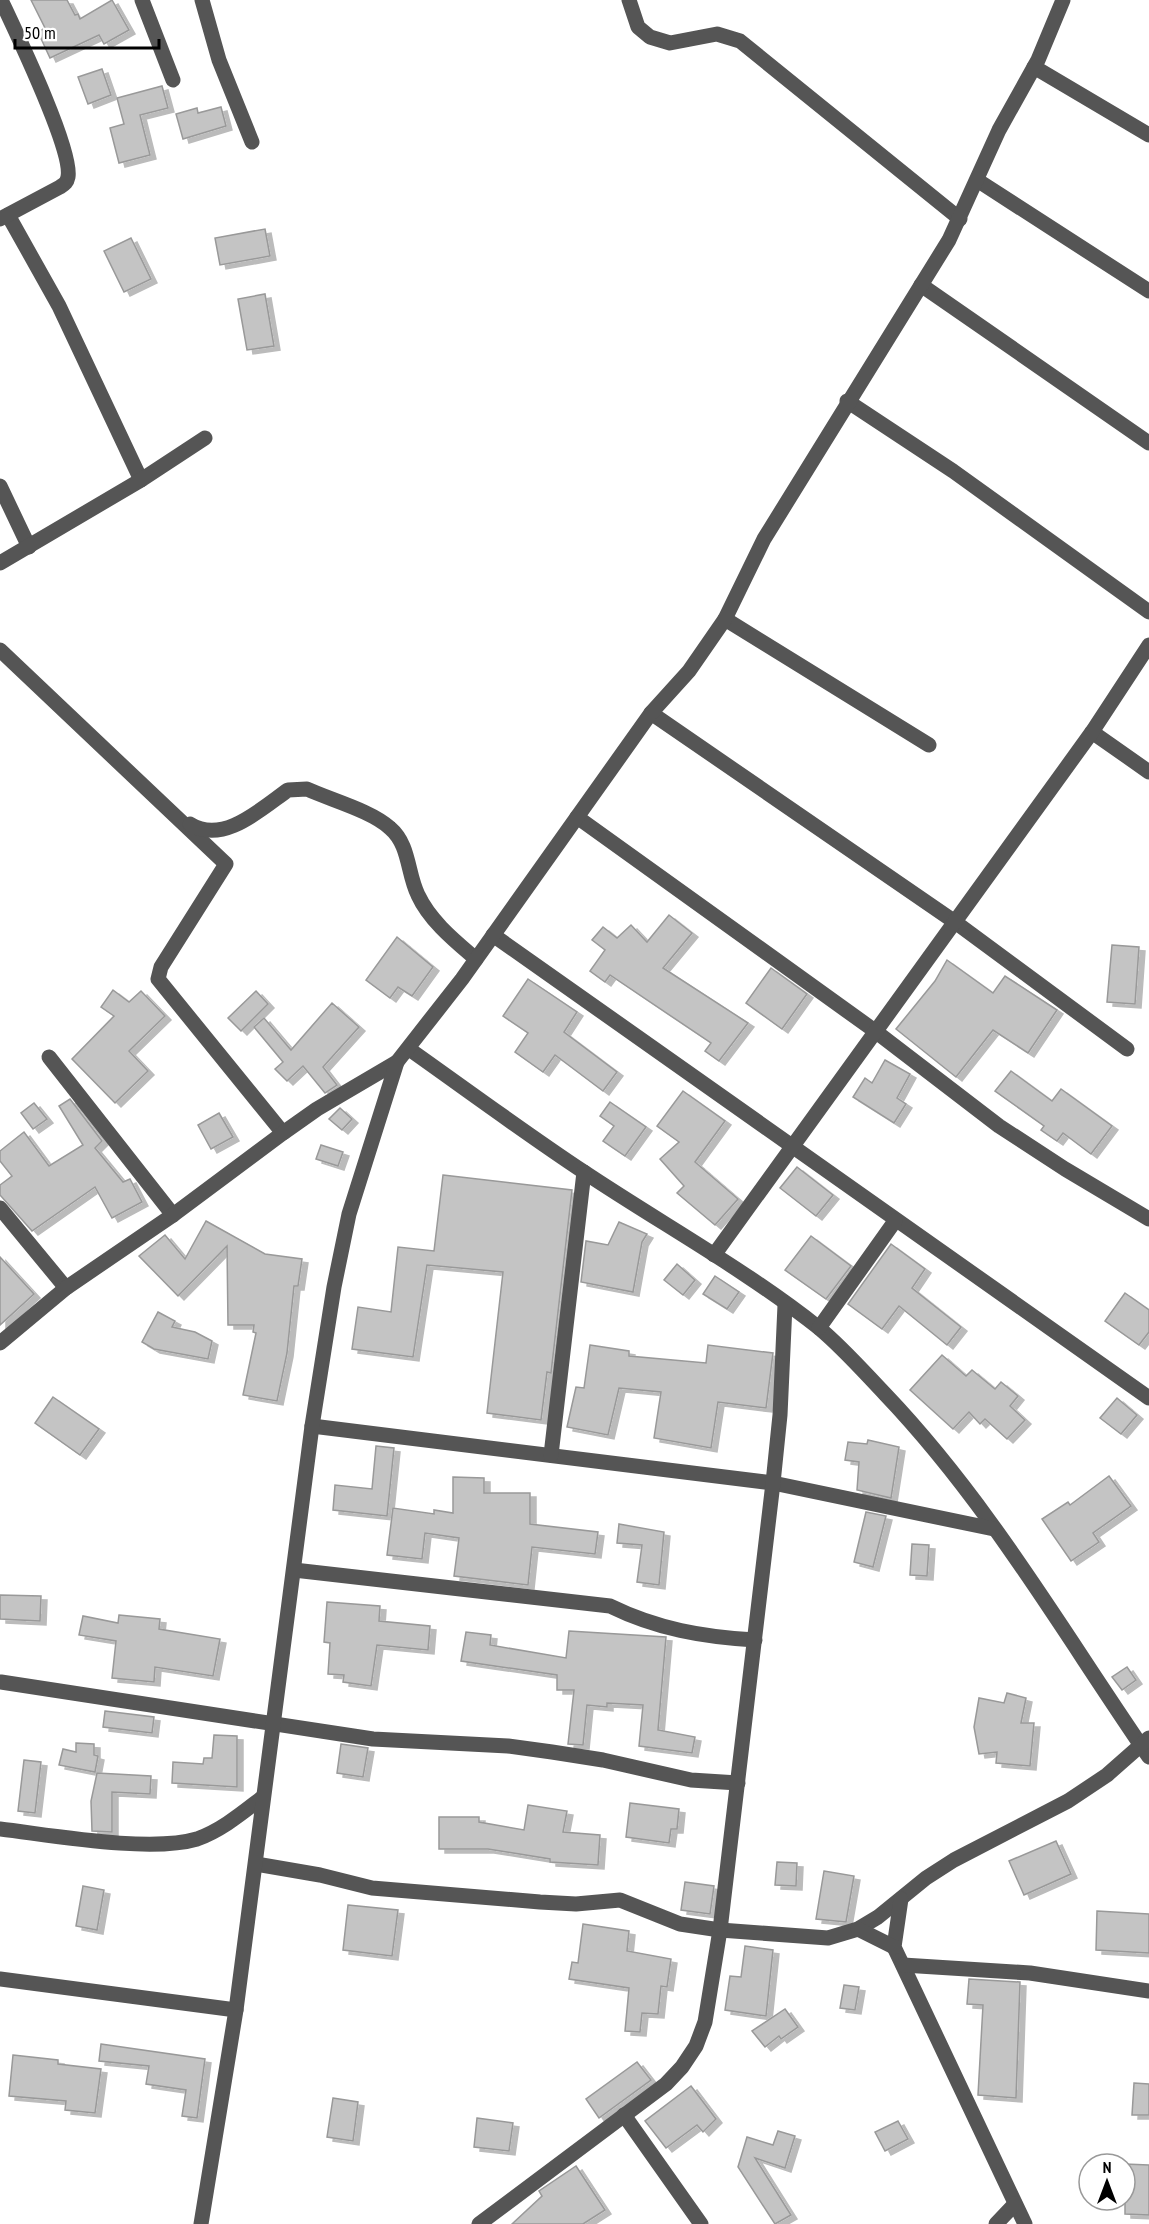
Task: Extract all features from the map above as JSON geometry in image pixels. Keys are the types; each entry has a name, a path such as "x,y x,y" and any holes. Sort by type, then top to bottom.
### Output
{"street":[{"path":"1,0 39,85 63,149 69,176 66,183 60,187 4,217 59,306 141,480"},
{"path":"142,0 173,80"},
{"path":"202,0 219,60 252,142"},
{"path":"629,0 639,27 650,37 670,42 717,34 740,41 960,219"},
{"path":"0,1343 66,1288 173,1215 317,1109 397,1062 409,1049 651,713 689,671 725,619 764,539 960,219 999,130 1034,67 1063,0"},
{"path":"1034,67 1149,135"},
{"path":"977,180 1149,291"},
{"path":"921,285 1149,443"},
{"path":"847,401 953,471 1149,612"},
{"path":"0,563 141,480 205,438"},
{"path":"0,486 29,547"},
{"path":"725,619 929,745"},
{"path":"714,1255 1092,732 1149,645"},
{"path":"0,650 226,864 161,967 158,979 283,1133"},
{"path":"651,713 955,922 1127,1049"},
{"path":"1092,732 1149,772"},
{"path":"172,813 197,829 217,831 232,826 288,790 297,788 307,789 368,816 390,827 401,840 417,894 426,909 455,941 476,959"},
{"path":"577,817 875,1031 999,1126 1149,1219"},
{"path":"493,935 1149,1398"},
{"path":"256,1864 320,1875 372,1888 552,1903 576,1904 620,1900 680,1924 720,1930 828,1938 858,1929 954,1860 1068,1801 1146,1747 994,1529 924,1436 819,1329 714,1255 584,1172 409,1049"},
{"path":"50,1057 173,1215"},
{"path":"201,2224 236,2010 312,1426 349,1214 397,1062"},
{"path":"551,1455 584,1172"},
{"path":"0,1208 66,1288"},
{"path":"819,1329 896,1221"},
{"path":"479,2224 666,2084 682,2067 696,2046 705,2022 720,1930 773,1483 780,1415 784,1305"},
{"path":"312,1426 773,1483 994,1529"},
{"path":"294,1570 610,1606 669,1630 706,1637 755,1641"},
{"path":"1,1682 373,1739 508,1746 552,1752 603,1760 691,1780 738,1784"},
{"path":"0,1829 152,1844 195,1839 224,1827 263,1797"},
{"path":"901,1899 894,1947 1025,2224"},
{"path":"858,1929 894,1947"},
{"path":"903,1965 1030,1973 1149,1991"},
{"path":"0,1979 236,2010"},
{"path":"624,2115 701,2224"},
{"path":"996,2224 1015,2204"}],"building":[{"path":"31,0 67,0 75,15 78,14 80,19 112,0 129,30 104,44 99,35 50,58 38,32 45,28"},
{"path":"102,69 111,95 88,104 78,77"},
{"path":"162,86 168,108 140,115 150,155 119,163 110,128 124,124 117,98"},
{"path":"221,107 226,126 183,139 176,114 197,108 198,113"},
{"path":"265,229 270,256 220,265 215,238"},
{"path":"131,238 151,279 124,292 104,251"},
{"path":"265,294 274,346 247,350 238,299"},
{"path":"669,915 692,933 663,968 748,1023 719,1061 705,1051 711,1043 610,975 605,982 590,971 605,950 592,940 603,927 617,938 631,925 647,942"},
{"path":"397,937 433,967 412,996 398,987 390,998 366,980"},
{"path":"1112,945 1139,947 1135,1004 1107,1002"},
{"path":"947,960 993,993 1005,976 1057,1010 1028,1053 993,1030 956,1077 896,1029 935,981"},
{"path":"771,968 807,994 782,1029 746,1003"},
{"path":"528,979 577,1012 564,1032 617,1072 603,1091 555,1055 543,1072 515,1052 528,1033 503,1016"},
{"path":"113,990 129,1002 141,991 165,1016 129,1051 148,1071 115,1103 72,1059 114,1016 101,1007"},
{"path":"256,991 268,1004 241,1031 228,1018"},
{"path":"332,1003 359,1027 323,1067 337,1085 325,1093 303,1066 287,1081 275,1069 283,1062 254,1027 264,1018 291,1050"},
{"path":"885,1060 910,1074 897,1098 906,1104 894,1123 853,1097 865,1078 872,1083"},
{"path":"1011,1071 1052,1101 1061,1089 1112,1126 1091,1154 1063,1133 1057,1141 1041,1130 1044,1126 995,1091"},
{"path":"683,1091 725,1121 695,1162 738,1199 715,1225 677,1193 684,1186 660,1159 679,1142 657,1126"},
{"path":"70,1099 102,1141 95,1148 123,1182 130,1179 142,1202 112,1218 95,1187 32,1231 0,1195 0,1185 12,1176 0,1161 0,1151 24,1132 49,1166 83,1145 59,1106"},
{"path":"610,1102 646,1127 625,1156 603,1141 614,1126 600,1116"},
{"path":"34,1103 47,1119 33,1129 21,1113"},
{"path":"340,1108 352,1119 342,1130 329,1119"},
{"path":"219,1113 233,1137 211,1149 198,1125"},
{"path":"321,1145 343,1152 338,1166 316,1159"},
{"path":"797,1167 833,1195 816,1216 780,1188"},
{"path":"443,1175 572,1190 551,1373 547,1372 541,1420 487,1413 503,1272 427,1265 413,1357 352,1349 358,1307 391,1312 398,1247 434,1251"},
{"path":"206,1221 265,1254 302,1259 298,1286 294,1286 287,1353 277,1401 243,1395 256,1333 253,1332 254,1325 228,1325 227,1246 178,1296 139,1256 165,1235 185,1259"},
{"path":"619,1222 647,1234 642,1242 633,1292 581,1282 586,1241 608,1245"},
{"path":"811,1236 851,1266 826,1299 785,1270"},
{"path":"891,1244 925,1269 912,1288 961,1327 947,1345 899,1306 882,1329 848,1304"},
{"path":"0,1257 34,1294 0,1325"},
{"path":"677,1264 695,1280 683,1295 664,1280"},
{"path":"715,1276 739,1292 727,1309 703,1294"},
{"path":"1125,1293 1149,1310 1149,1332 1139,1345 1105,1321"},
{"path":"158,1312 175,1321 172,1327 195,1332 212,1341 208,1359 154,1349 142,1342"},
{"path":"590,1345 629,1351 629,1356 706,1363 708,1345 773,1353 766,1408 718,1402 711,1448 654,1438 661,1392 619,1388 608,1435 567,1427 576,1387 584,1388"},
{"path":"942,1355 966,1376 972,1370 995,1389 1001,1382 1018,1396 1010,1406 1025,1420 1007,1439 985,1419 980,1424 969,1412 953,1429 910,1390"},
{"path":"53,1397 99,1429 80,1455 35,1423"},
{"path":"1117,1398 1137,1415 1121,1434 1100,1418"},
{"path":"868,1440 899,1447 891,1498 857,1490 859,1462 845,1460 848,1442 867,1444"},
{"path":"376,1446 394,1448 387,1516 333,1510 335,1485 372,1489"},
{"path":"1109,1476 1131,1506 1093,1533 1099,1542 1071,1561 1042,1519 1068,1502 1070,1505"},
{"path":"453,1477 484,1478 484,1493 530,1493 530,1524 598,1532 595,1554 532,1547 528,1585 454,1576 459,1538 425,1533 422,1559 387,1555 393,1508 434,1514 434,1510 453,1513"},
{"path":"866,1512 886,1516 873,1567 854,1562"},
{"path":"619,1524 664,1532 659,1585 637,1582 642,1545 617,1543"},
{"path":"912,1544 929,1545 927,1576 910,1575"},
{"path":"0,1595 41,1596 40,1621 0,1619"},
{"path":"327,1602 380,1606 379,1621 430,1626 428,1650 377,1645 371,1686 343,1682 344,1675 328,1674 330,1643 324,1642"},
{"path":"119,1615 160,1619 159,1629 220,1639 213,1676 155,1667 154,1682 112,1678 116,1641 79,1635 83,1616 118,1623"},
{"path":"569,1631 666,1637 658,1730 695,1737 692,1753 639,1746 643,1705 607,1703 607,1707 587,1705 583,1745 568,1744 574,1690 557,1690 557,1675 461,1661 466,1632 491,1635 490,1645 566,1658"},
{"path":"1127,1667 1136,1680 1122,1690 1112,1677"},
{"path":"1007,1693 1026,1698 1021,1723 1034,1723 1030,1766 996,1763 997,1752 979,1754 974,1727 979,1698 1004,1703"},
{"path":"105,1711 154,1717 152,1733 103,1727"},
{"path":"214,1735 237,1736 237,1787 172,1783 173,1762 203,1764 204,1758 212,1758"},
{"path":"76,1743 94,1744 94,1755 98,1756 95,1772 59,1765 63,1749 76,1752"},
{"path":"341,1744 368,1748 363,1777 337,1773"},
{"path":"24,1760 41,1762 35,1813 18,1811"},
{"path":"97,1773 151,1776 150,1794 112,1792 112,1832 92,1831 91,1801"},
{"path":"630,1803 679,1809 677,1829 671,1829 669,1843 626,1837"},
{"path":"528,1805 567,1811 563,1832 600,1835 598,1865 550,1862 550,1859 488,1849 439,1849 439,1817 479,1817 479,1822 524,1830"},
{"path":"1056,1841 1071,1874 1024,1895 1009,1861"},
{"path":"777,1862 797,1863 796,1886 775,1885"},
{"path":"824,1871 854,1876 846,1922 816,1919"},
{"path":"685,1882 714,1886 710,1914 681,1910"},
{"path":"83,1886 104,1890 97,1930 76,1926"},
{"path":"348,1905 398,1910 392,1956 343,1950"},
{"path":"1097,1911 1149,1914 1149,1953 1096,1950"},
{"path":"583,1924 629,1931 627,1951 671,1959 667,1987 661,1986 658,2014 642,2013 640,2032 625,2031 629,1988 569,1979 572,1962 578,1963"},
{"path":"745,1946 773,1950 766,2016 725,2010 730,1976 741,1977"},
{"path":"969,1979 1020,1982 1016,2098 978,2095 983,2005 967,2004"},
{"path":"844,1985 859,1987 855,2010 840,2008"},
{"path":"785,2009 798,2027 781,2039 779,2036 765,2047 752,2031"},
{"path":"101,2044 205,2059 197,2118 182,2116 186,2090 146,2084 149,2066 99,2061"},
{"path":"13,2055 58,2060 58,2064 101,2069 95,2113 65,2110 66,2101 9,2096"},
{"path":"637,2062 651,2080 599,2118 586,2099"},
{"path":"1134,2083 1149,2084 1149,2115 1132,2115"},
{"path":"691,2086 716,2119 703,2132 697,2125 666,2148 645,2121"},
{"path":"333,2098 358,2102 353,2141 327,2137"},
{"path":"477,2118 513,2123 509,2151 474,2147"},
{"path":"898,2121 908,2139 885,2151 875,2132"},
{"path":"778,2131 795,2136 785,2168 755,2158 791,2215 775,2224 738,2167 747,2137 773,2145"},
{"path":"1137,2164 1149,2165 1149,2215 1125,2214 1125,2212 1137,2212"},
{"path":"576,2166 605,2210 583,2224 512,2224 542,2196 539,2191"}]}
